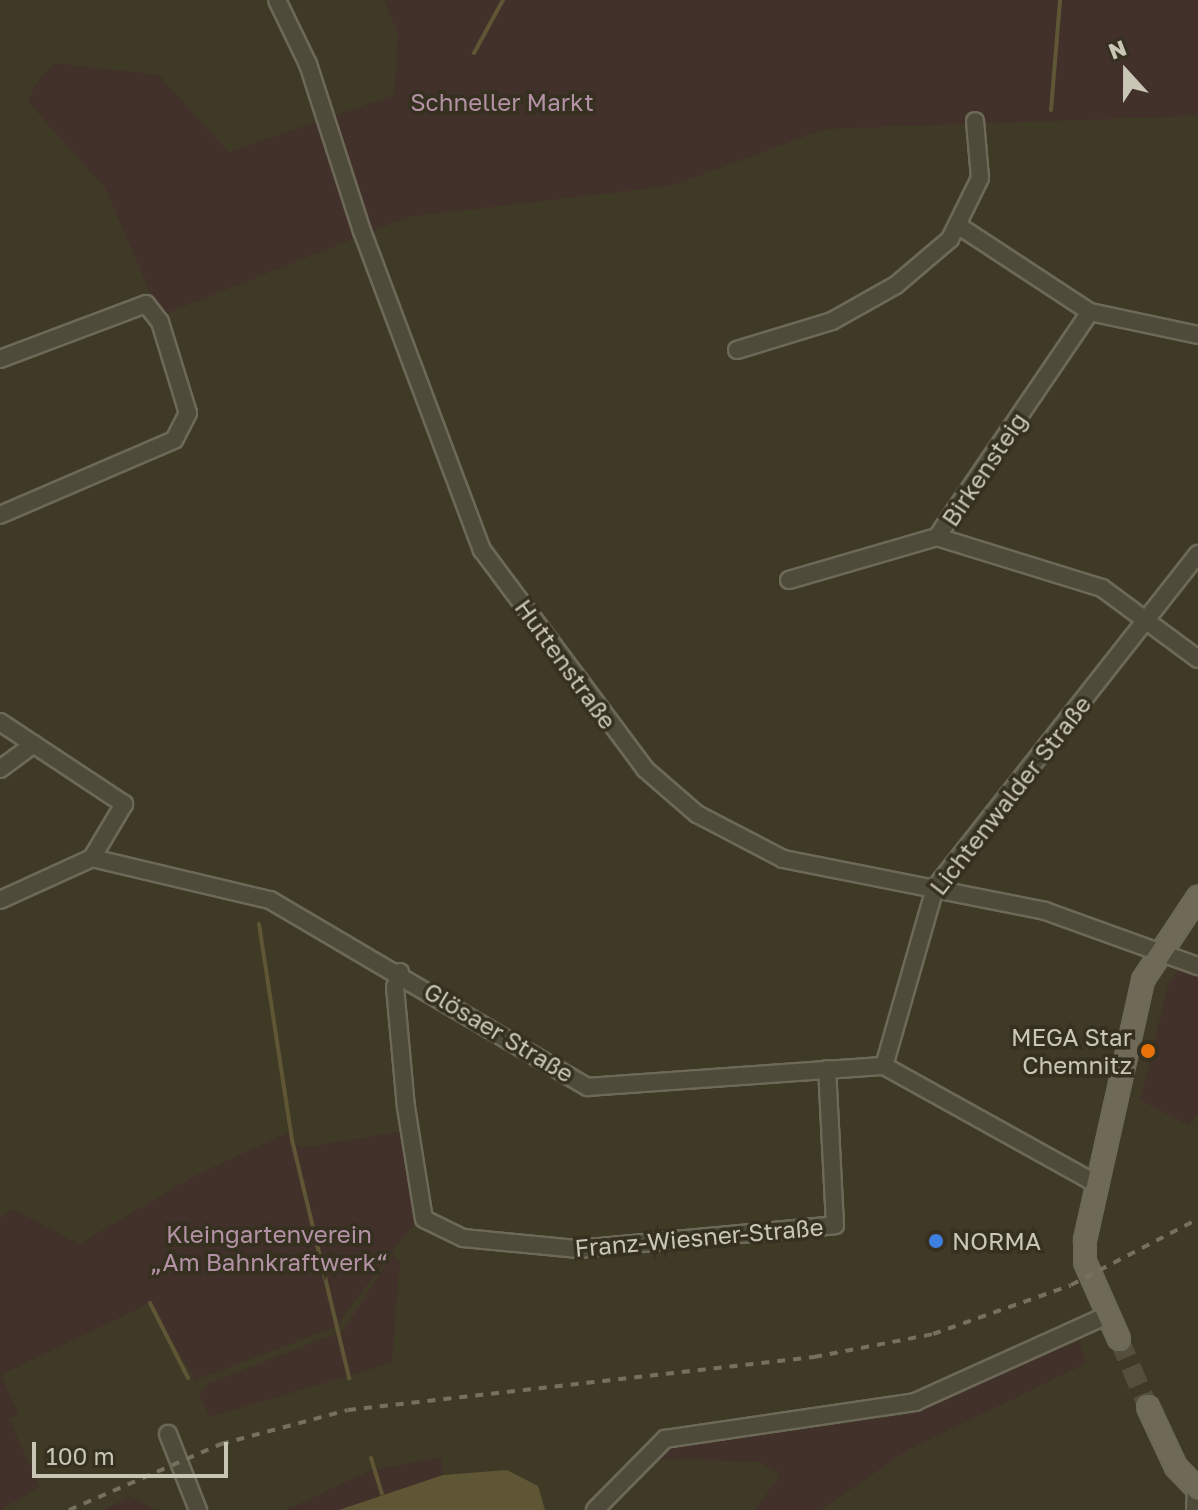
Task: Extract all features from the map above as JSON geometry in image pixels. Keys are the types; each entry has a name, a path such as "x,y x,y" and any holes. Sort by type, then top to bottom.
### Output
{"main road":[{"path":"1119,1339 1084,1256 1140,990 1160,950 1198,897"},
{"path":"1148,1407 1176,1467 1197,1489"}],"street":[{"name":"Huttenstraße","path":"277,0 308,64 362,231 482,550 622,741 670,792 753,847 840,876 935,888 1045,911 1198,966"},
{"path":"737,350 832,321 896,285 962,228 980,178 975,121"},
{"path":"962,228 1090,312 1198,335"},
{"path":"0,359 146,304 160,322 188,413 162,447 0,515"},
{"name":"Birkensteig","path":"789,580 937,537 1090,312"},
{"path":"937,537 1075,575 1148,619 1198,659"},
{"name":"Lichtenwalder Straße","path":"884,1066 935,888 1198,554"},
{"path":"0,722 124,804 92,858 0,900"},
{"path":"0,769 34,744"},
{"name":"Glösaer Straße","path":"92,858 294,908 588,1087 884,1066"},
{"name":"Franz-Wiesner-Straße","path":"400,972 395,987 406,1107 424,1219 463,1238 578,1249 835,1225 827,1069"},
{"path":"884,1066 1097,1184"},
{"path":"595,1510 665,1439 915,1402 1108,1315"},
{"path":"168,1434 198,1510"},
{"path":"1195,1510 1197,1489"}],"green space":[{"name":"Schneller Markt","path":"384,0 1198,0 1198,116 826,129 671,186 408,217 160,316 105,188 28,102 34,86 54,63 159,75 229,152 394,95 398,34"},
{"path":"1181,965 1198,976 1198,1113 1189,1126 1140,1100 1168,985"},
{"name":"Kleingartenverein „Am Bahnkraftwerk“","path":"405,1131 420,1216 335,1327 195,1380 150,1303 1,1375 19,1414 9,1419 40,1487 0,1510 0,1218 13,1209 79,1244 194,1176 289,1132 300,1148"},
{"path":"393,1254 400,1261 392,1363 210,1417 199,1395 209,1383 343,1331"},
{"path":"1079,1341 1087,1363 908,1450 820,1510 755,1510 781,1474 759,1462 657,1459 638,1474 662,1449 904,1415"},
{"path":"441,1457 443,1475 339,1510 286,1510 371,1470"},
{"path":"130,1496 156,1510 104,1510"}],"shaded area":[{"path":"507,1470 538,1486 545,1510 339,1510 443,1475"}],"waterway":[{"path":"474,53 503,0"},
{"path":"1051,110 1060,0"},
{"path":"259,924 292,1140 349,1378"},
{"path":"150,1303 188,1378"},
{"path":"371,1458 382,1493"}],"tunnel":[{"path":"1119,1339 1148,1407"}],"railway":[{"path":"69,1510 221,1444 348,1410 814,1357 933,1334 1071,1285 1198,1219"}],"place":[{"name":"MEGA Star Chemnitz","path":"1148,1051"},
{"name":"NORMA","path":"936,1241"}]}
